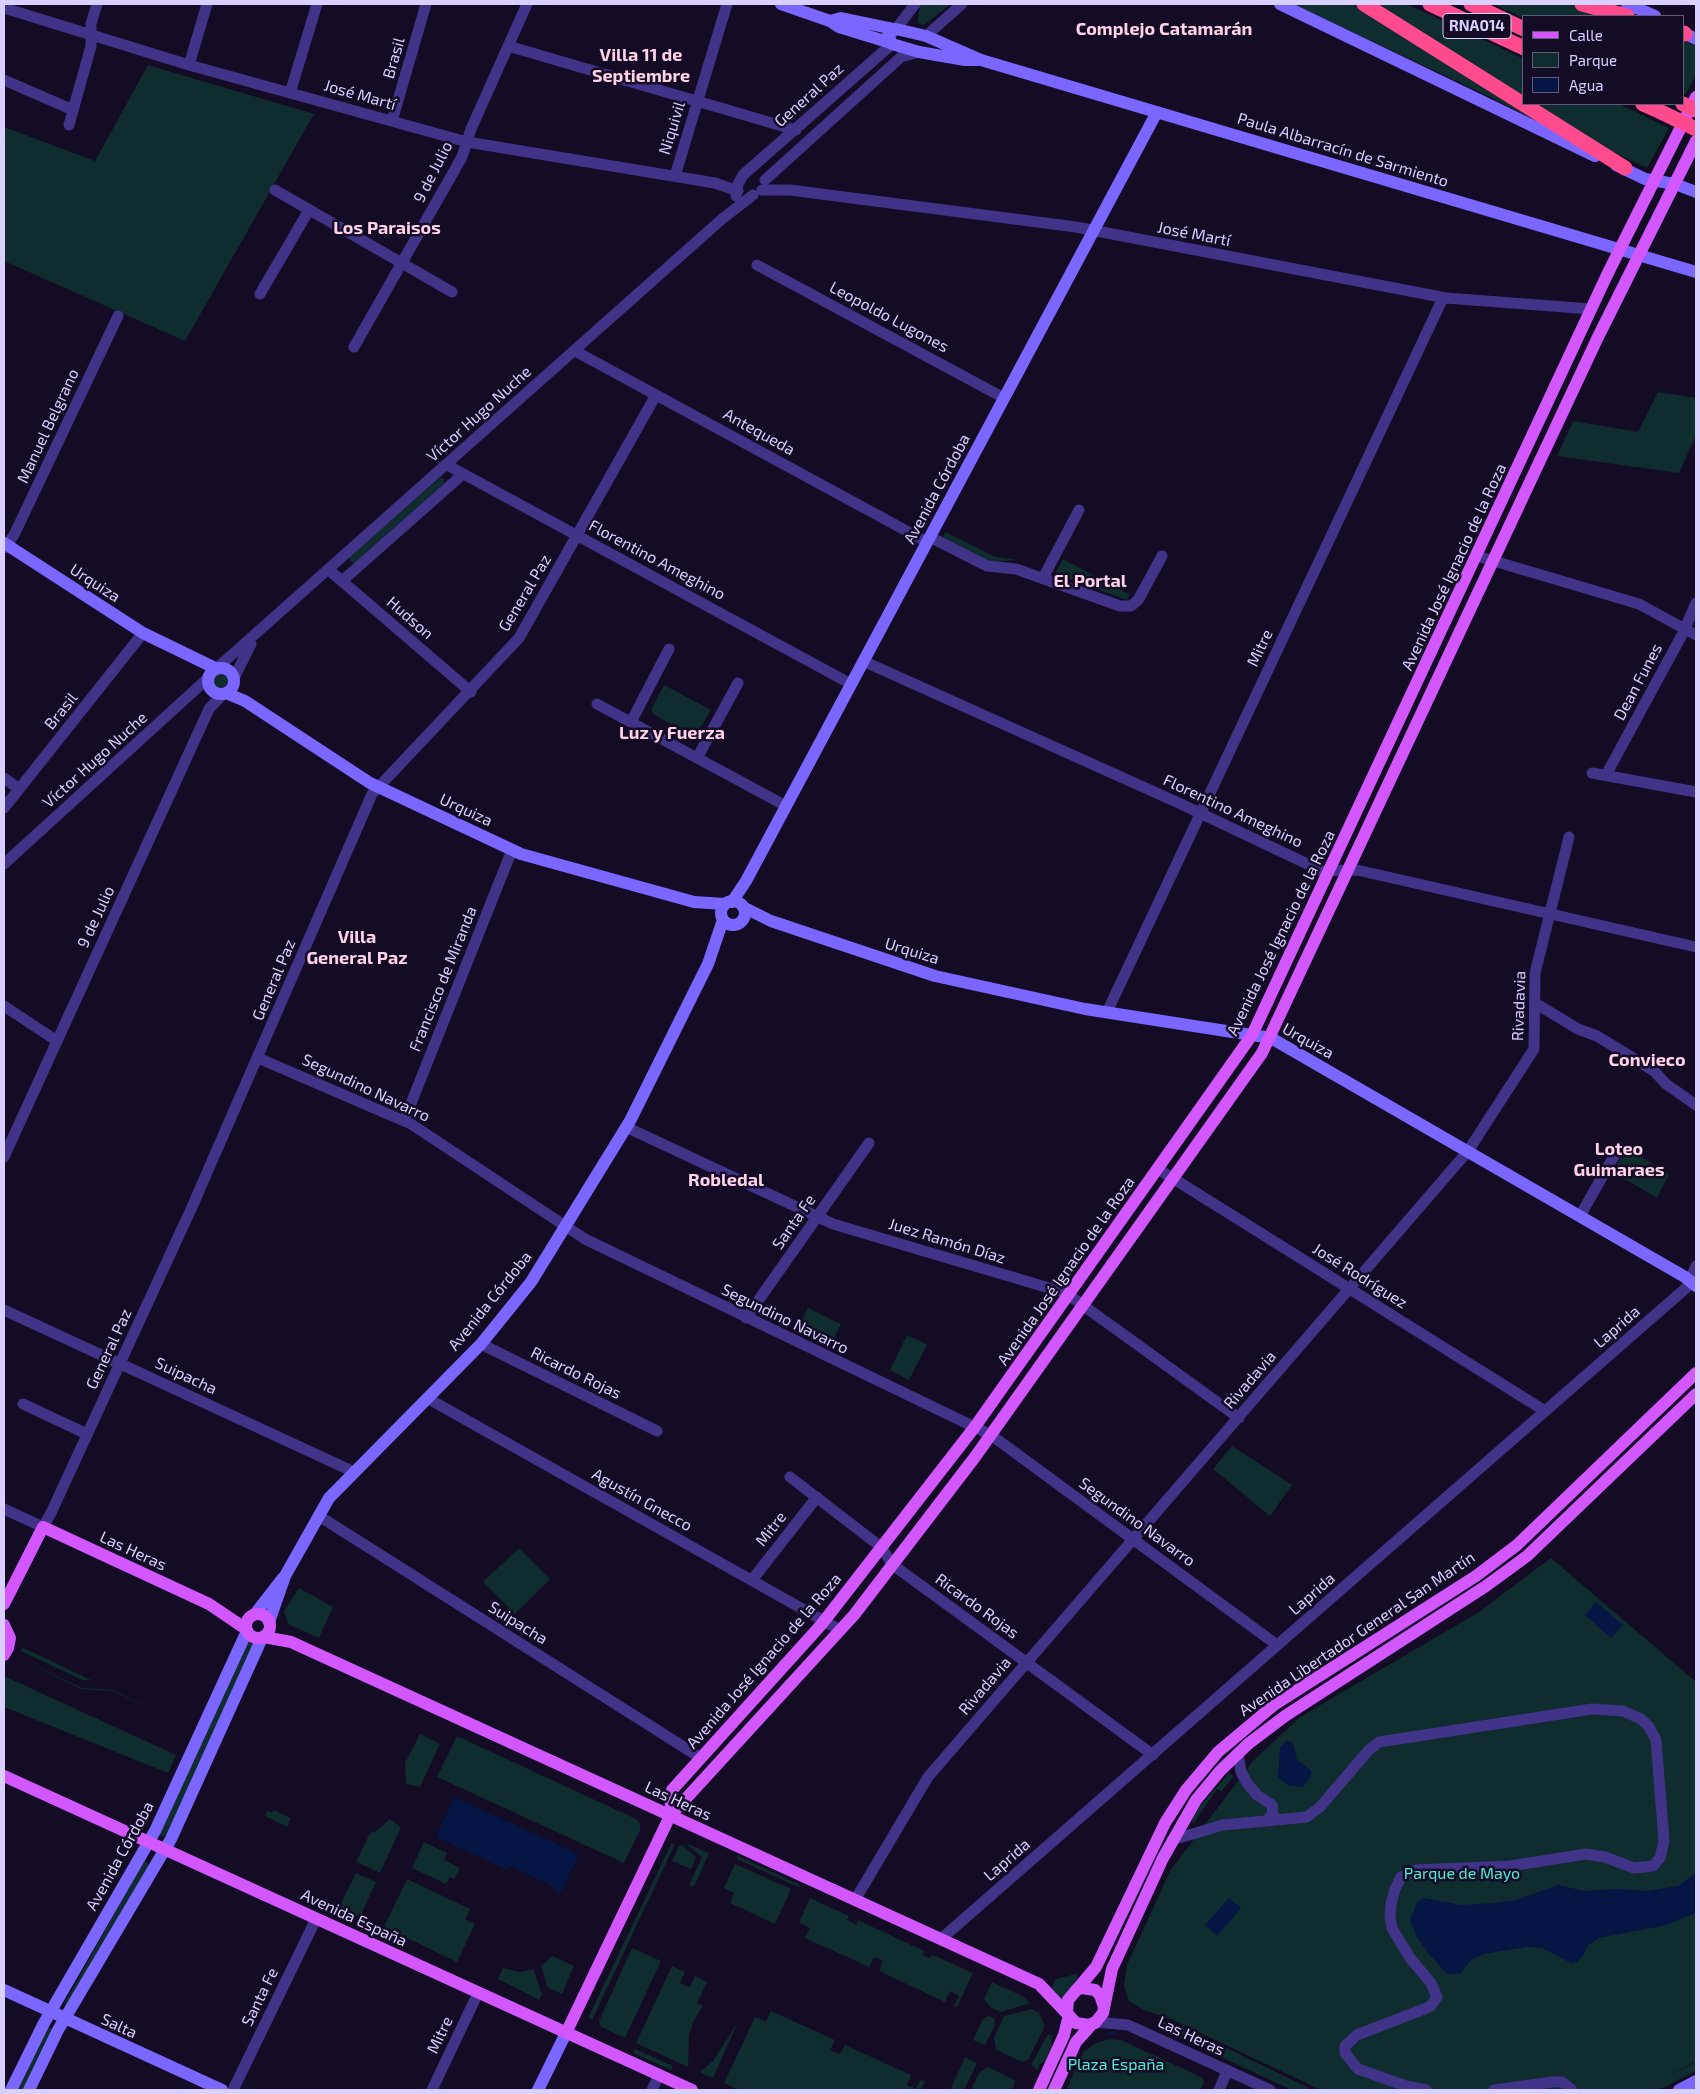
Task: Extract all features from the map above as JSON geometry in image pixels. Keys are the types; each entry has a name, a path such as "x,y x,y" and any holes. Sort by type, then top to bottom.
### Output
{"highway":[{"path":"1364,4 1522,103"},
{"name":"RNA014","path":"1430,4 1522,47"},
{"name":"RNA014","path":"1470,4 1522,28"},
{"path":"1582,4 1623,15"},
{"path":"1525,105 1625,168"},
{"path":"1645,105 1696,129"}],"main road":[{"path":"781,4 897,48"},
{"path":"1280,4 1645,179 1675,184 1696,192"},
{"path":"1627,4 1653,15"},
{"path":"830,21 841,18 896,29"},
{"path":"896,29 888,35 897,48"},
{"name":"Paula Albarracín de Sarmiento","path":"896,29 927,37 981,60 1696,272"},
{"path":"921,52 930,48 927,37"},
{"name":"Paula Albarracín de Sarmiento","path":"897,48 965,60 981,60"},
{"name":"Avenida José Ignacio de la Roza","path":"670,1816 672,1790 825,1621 974,1428 1252,1035 1591,309 1696,97"},
{"name":"Avenida Córdoba","path":"735,905 746,881 1157,112"},
{"name":"Avenida José Ignacio de la Roza","path":"538,2090 670,1816 854,1615 991,1435 1262,1053 1598,337 1696,141"},
{"name":"Urquiza","path":"5,546 212,674"},
{"path":"229,670 234,680 232,688 225,693 216,693 210,689 212,674 229,670"},
{"name":"Urquiza","path":"234,680 245,701"},
{"name":"Urquiza","path":"225,693 245,701 379,786 512,850 694,902 735,905 771,921 923,973 1107,1012 1270,1037 1693,1283"},
{"name":"Urquiza","path":"694,902 730,921 771,921"},
{"path":"735,905 744,916 730,921 722,909 735,905"},
{"name":"Avenida Córdoba","path":"270,1622 285,1576 329,1498 481,1344 531,1282 626,1127 730,921"},
{"path":"1224,1107 1228,1087 1245,1062 1252,1035"},
{"path":"1044,1360 1051,1339 1065,1317 1069,1296"},
{"path":"991,1435 994,1416 1009,1393 1017,1368"},
{"name":"Avenida Libertador General San Martín","path":"1076,1990 1096,1967 1169,1817 1192,1781 1218,1752 1274,1705 1476,1576 1517,1545 1696,1374"},
{"name":"Avenida Libertador General San Martín","path":"1104,2006 1112,1969 1172,1840 1196,1800 1238,1753 1285,1716 1486,1586 1527,1556 1696,1394"},
{"name":"General Paz","path":"4,1655 10,1643 5,1626 6,1601 43,1527"},
{"name":"Las Heras","path":"43,1527 209,1604 246,1630"},
{"path":"854,1615 868,1584 878,1570 881,1547"},
{"name":"Avenida Córdoba","path":"255,1614 272,1590 285,1576"},
{"path":"29,2090 65,2019 165,1850 263,1637 269,1632 270,1622 264,1615 255,1614 247,1621 246,1630 252,1637 263,1637"},
{"name":"Avenida Córdoba","path":"11,2090 50,2012 149,1842 246,1630"},
{"name":"Las Heras","path":"263,1637 291,1642 1039,1984 1068,2014"},
{"name":"Avenida España","path":"4,1776 692,2090"},
{"path":"1039,2090 1064,2035 1068,2014 1068,2000 1076,1990 1082,1988 1095,1990 1100,1994 1104,2006 1103,2013 1076,2042 1054,2090"},
{"name":"Salta","path":"4,1990 222,2090"},
{"path":"1068,2014 1076,2023 1082,2025 1094,2023"},
{"path":"1679,2090 1696,2081"}],"street":[{"path":"69,125 91,46 91,24 97,4"},
{"path":"189,65 207,4"},
{"path":"290,93 317,4"},
{"name":"Brasil","path":"392,121 426,4"},
{"name":"9 de Julio","path":"354,347 462,157 527,4"},
{"name":"Niquivil","path":"675,176 726,4"},
{"path":"896,29 915,4"},
{"path":"927,37 962,4"},
{"name":"José Martí","path":"4,8 189,65 467,142 714,183 738,188 746,195 761,186 1094,231 1443,298 1591,309"},
{"path":"508,46 796,130"},
{"name":"General Paz","path":"738,188 749,172 796,130 897,48"},
{"name":"Víctor Hugo Nuche","path":"4,864 212,674 761,186 897,48"},
{"path":"4,80 73,110"},
{"path":"749,172 759,174 761,186"},
{"name":"Víctor Hugo Nuche","path":"722,219 738,188"},
{"path":"275,190 452,292"},
{"path":"260,294 309,210"},
{"name":"Leopoldo Lugones","path":"757,265 1004,398"},
{"name":"Mitre","path":"1107,1012 1443,298"},
{"name":"Manuel Belgrano","path":"5,546 14,535 118,316"},
{"name":"Antequeda","path":"575,351 928,540 987,566 1016,569 1120,606 1131,606 1138,600 1162,556"},
{"name":"General Paz","path":"43,1527 88,1434 258,1058 372,794 519,638 656,395"},
{"name":"Florentino Ameghino","path":"447,465 851,684"},
{"name":"Víctor Hugo Nuche","path":"342,581 463,474"},
{"path":"1043,578 1079,510"},
{"path":"1477,556 1639,604 1696,635"},
{"name":"Hudson","path":"329,570 470,692"},
{"name":"Dean Funes","path":"1606,775 1696,603"},
{"name":"Brasil","path":"4,808 144,633"},
{"name":"Víctor Hugo Nuche","path":"234,680 257,634"},
{"path":"630,722 669,649"},
{"name":"Florentino Ameghino","path":"864,661 1200,813 1322,871 1356,870 1696,947"},
{"path":"697,758 738,683"},
{"name":"9 de Julio","path":"4,1157 209,709 225,693"},
{"path":"597,704 786,806"},
{"path":"1592,773 1696,792"},
{"path":"4,778 19,789"},
{"name":"Rivadavia","path":"855,1900 928,1777 1468,1151 1533,1054 1536,1043 1535,973 1569,837"},
{"name":"Francisco de Miranda","path":"404,1121 512,850"},
{"path":"1535,1003 1578,1028 1597,1036 1654,1071 1666,1084 1696,1105"},
{"path":"4,1006 57,1041"},
{"name":"Segundino Navarro","path":"258,1058 404,1121 585,1239 991,1435 1277,1645"},
{"name":"Juez Ramón Díaz","path":"626,1127 832,1224 1069,1296 1239,1418"},
{"name":"Santa Fe","path":"746,1318 869,1144"},
{"path":"1580,1216 1618,1147"},
{"name":"José Rodríguez","path":"1158,1169 1545,1411"},
{"name":"Laprida","path":"941,1940 1693,1283 1696,1266"},
{"name":"Suipacha","path":"4,1310 354,1472"},
{"name":"Ricardo Rojas","path":"481,1344 657,1432"},
{"name":"Agustín Gnecco","path":"428,1398 840,1630"},
{"path":"23,1404 88,1434"},
{"name":"Ricardo Rojas","path":"790,1477 881,1547 892,1565 1152,1755"},
{"name":"Mitre","path":"752,1580 817,1497"},
{"name":"Las Heras","path":"4,1509 43,1527"},
{"name":"Suipacha","path":"319,1516 701,1758"},
{"path":"1172,1840 1223,1826 1299,1819 1314,1813 1368,1751 1379,1742 1599,1709 1623,1711 1634,1714 1641,1719 1653,1733 1656,1740 1664,1841 1660,1858 1653,1866 1634,1868 1605,1857 1586,1854 1510,1866 1416,1870 1401,1877 1391,1904 1390,1917 1392,1928 1410,1958 1431,1983 1437,1997 1431,2006 1357,2035 1345,2046 1344,2053 1358,2069 1406,2086 1426,2090"},
{"path":"1238,1753 1241,1772 1246,1783 1257,1795 1272,1805 1273,1814 1266,1821"},
{"name":"Santa Fe","path":"234,2090 316,1919"},
{"name":"Mitre","path":"432,2090 478,1993"},
{"name":"Las Heras","path":"1094,2023 1128,2025 1270,2090"},
{"path":"1219,2090 1227,2071"},
{"path":"652,2090 659,2075"},
{"path":"1494,2090 1553,2082 1562,2082 1572,2090"}],"green space":[{"path":"920,4 951,4 924,25 918,23"},
{"path":"1293,4 1353,4 1544,125 1488,96"},
{"path":"1372,4 1407,4 1522,58 1522,98"},
{"path":"1493,4 1568,4 1609,15 1522,15 1522,17"},
{"path":"1685,41 1696,46 1696,74 1686,94"},
{"path":"148,65 314,114 185,341 4,261 4,127 95,161"},
{"path":"1533,105 1621,105 1669,128 1647,168 1598,145"},
{"path":"1658,392 1696,398 1696,435 1679,473 1557,456 1573,421 1638,432"},
{"path":"440,478 444,479 443,484 354,563 350,562 349,557"},
{"path":"945,532 995,557 1018,560 990,562 943,537"},
{"path":"1063,559 1130,595 1127,600 1055,574"},
{"path":"220,672 228,680 220,688 212,680"},
{"path":"664,685 711,710 697,733 692,735 654,715 651,710"},
{"path":"1626,1147 1669,1174 1657,1198 1613,1172"},
{"path":"808,1308 841,1324 830,1346 797,1330"},
{"path":"907,1335 927,1345 909,1380 890,1370"},
{"path":"1232,1446 1292,1485 1270,1516 1213,1469"},
{"path":"519,1548 550,1579 515,1614 483,1582"},
{"name":"Parque de Mayo","path":"1551,1558 1696,1682 1696,2061 1665,2078 1696,2062 1696,2071 1659,2090 1321,2090 1173,2020 1144,2010 1129,2001 1124,1986 1127,1965 1170,1871 1253,1761 1300,1717 1479,1612"},
{"path":"299,1588 333,1607 319,1638 288,1624 284,1611"},
{"path":"247,1641 254,1644 166,1837 161,1836 160,1834"},
{"path":"23,1648 91,1680 82,1680 21,1651"},
{"path":"18,1658 82,1688 113,1690 177,1720 113,1691 81,1689"},
{"path":"4,1676 176,1755 168,1773 4,1707"},
{"path":"420,1734 440,1744 420,1787 406,1784 405,1763"},
{"path":"457,1736 636,1819 640,1823 640,1830 624,1863 437,1777"},
{"path":"1229,1773 1234,1776 1221,1792 1217,1789 1193,1824 1192,1819 1201,1805"},
{"path":"274,1810 291,1818 287,1827 265,1816 267,1811 272,1813"},
{"path":"390,1819 401,1827 380,1873 356,1862 370,1833 376,1831"},
{"path":"424,1842 447,1853 444,1860 460,1868 454,1879 450,1877 446,1884 412,1868"},
{"path":"672,1842 674,1846 592,2020 588,2018"},
{"path":"685,1843 709,1853 694,1887 689,1885 702,1857"},
{"path":"682,1845 696,1857 691,1869 672,1861 679,1846"},
{"path":"738,1856 800,1885 798,1887 737,1859"},
{"path":"144,1861 149,1864 67,2005 64,2004"},
{"path":"735,1864 791,1889 775,1924 730,1903 734,1893 724,1888"},
{"path":"356,1873 376,1882 360,1917 339,1907"},
{"path":"407,1879 470,1909 465,1919 475,1924 457,1962 384,1927"},
{"path":"810,1898 849,1916 847,1920 856,1925 858,1920 924,1951 923,1955 929,1958 933,1955 973,1973 957,2007 954,2006 959,1996 950,1991 945,2002 879,1971 883,1961 874,1957 869,1967 805,1938 810,1928 799,1922"},
{"path":"632,1948 661,1961 625,2038 601,2027 599,2021"},
{"path":"552,1956 574,1966 562,1994 548,1988 541,1966"},
{"path":"672,1966 685,1972 680,1983 690,1987 695,1976 707,1982 697,2003 703,2006 694,2020 689,2035 688,2067 636,2043"},
{"path":"503,1968 519,1972 533,1969 542,1994 539,2000 498,1979"},
{"path":"1076,1974 1078,1977 1063,2000 1051,1989 1056,1979"},
{"path":"992,1982 1022,1996 1030,2003 1001,2012 990,2007 984,1999"},
{"path":"1032,2009 1039,2013 1045,2026 1028,2060 1022,2062 996,2050 994,2038 1004,2016"},
{"path":"771,2011 835,2040 830,2050 840,2054 845,2045 911,2075 907,2085 916,2089 920,2080 925,2081 921,2090 739,2090 724,2083 755,2017 766,2021"},
{"path":"988,2016 994,2018 995,2025 985,2045 973,2040 983,2019"},
{"path":"738,2022 713,2078 700,2072 713,2061"},
{"path":"1161,2022 1170,2022 1206,2038 1201,2048 1155,2026"},
{"path":"48,2027 53,2029 23,2090 17,2090"},
{"path":"1048,2034 1052,2036 1051,2048 1045,2062 1040,2064 1038,2070 1031,2065"},
{"name":"Plaza España","path":"1110,2039 1121,2040 1201,2077 1204,2082 1200,2090 1066,2090 1083,2052 1096,2043"},
{"path":"1208,2039 1309,2088 1308,2090 1292,2090 1204,2049"},
{"path":"635,2049 673,2066 671,2070 633,2053"},
{"path":"965,2057 977,2063 964,2090 950,2090"},
{"path":"988,2067 1015,2080 1013,2090 971,2090 979,2073"}],"water":[{"path":"1596,1602 1623,1625 1611,1638 1585,1615"},
{"path":"1287,1740 1293,1743 1297,1760 1311,1771 1310,1778 1303,1787 1287,1785 1278,1777 1280,1748"},
{"path":"454,1797 579,1854 561,1893 553,1890 554,1887 509,1866 507,1870 436,1837"},
{"path":"1696,1873 1696,1913 1666,1925 1599,1938 1588,1945 1583,1956 1577,1962 1571,1963 1542,1948 1527,1947 1483,1954 1471,1960 1461,1973 1446,1973 1417,1937 1410,1920 1417,1902 1424,1898 1461,1905 1495,1903 1516,1900 1558,1885 1584,1891 1619,1889 1646,1891 1678,1886"},
{"path":"1229,1898 1241,1908 1217,1936 1205,1925"}],"waterway":[{"path":"1109,2033 1114,2033"}],"district":[{"name":"Complejo Catamarán","path":"1164,29"},
{"name":"Villa 11 de Septiembre","path":"641,65"},
{"name":"Los Paraisos","path":"387,228"},
{"name":"El Portal","path":"1090,581"},
{"name":"Luz y Fuerza","path":"672,733"},
{"name":"Villa General Paz","path":"357,948"},
{"name":"Convieco","path":"1647,1060"},
{"name":"Loteo Guimaraes","path":"1619,1159"},
{"name":"Robledal","path":"726,1180"}]}
